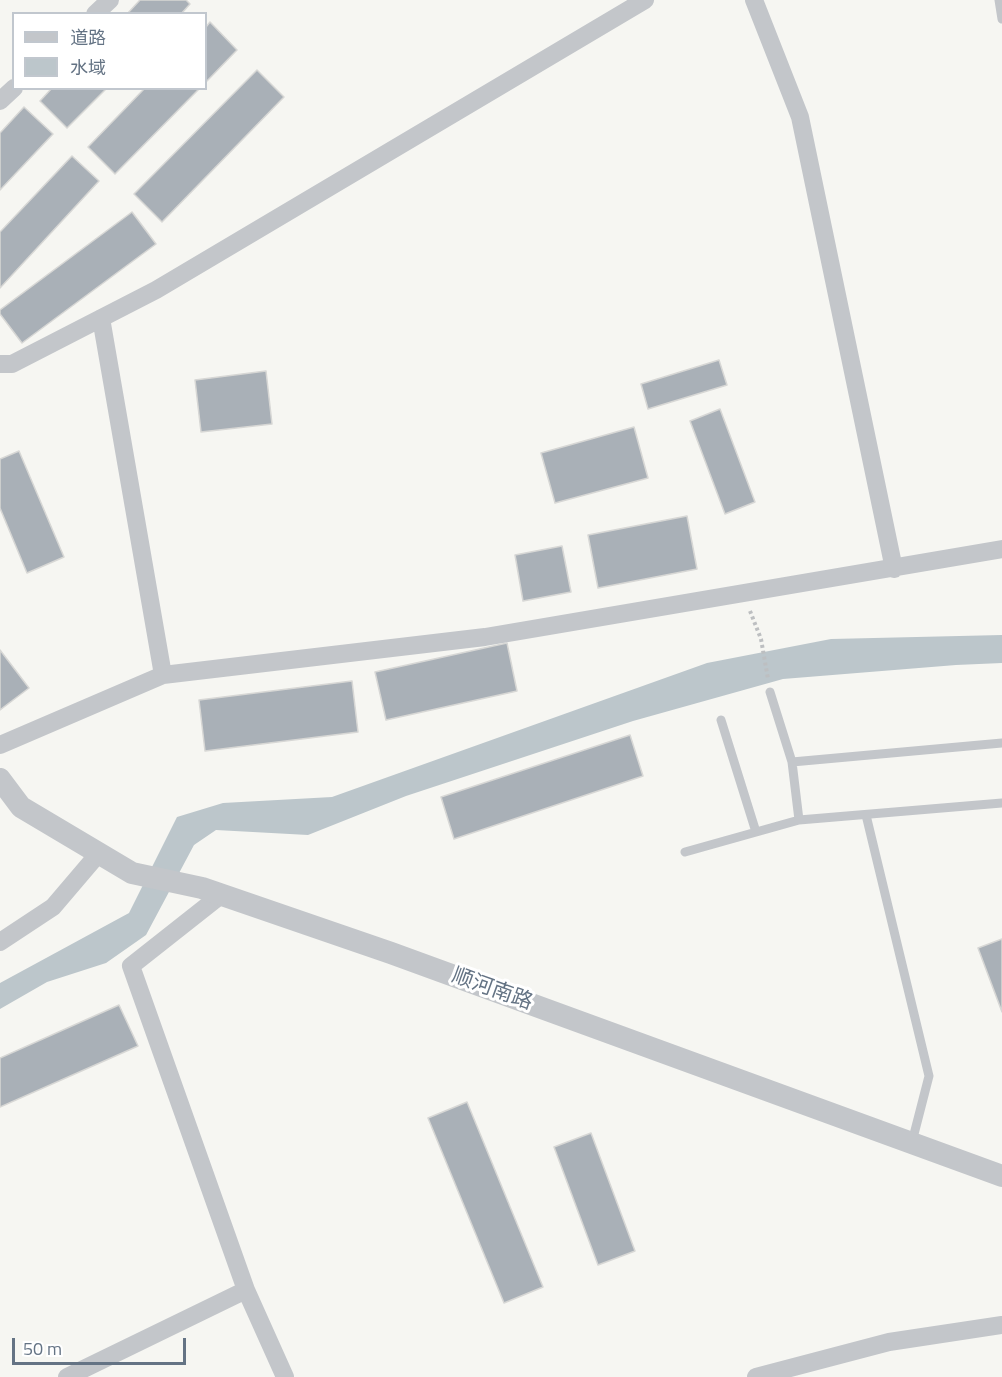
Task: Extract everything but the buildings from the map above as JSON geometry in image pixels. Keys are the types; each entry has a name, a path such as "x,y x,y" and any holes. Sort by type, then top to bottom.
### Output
{"street":[{"path":"97,12 110,0"},
{"path":"0,364 12,364 156,290 645,0"},
{"path":"754,0 800,117 894,568"},
{"path":"0,100 12,90"},
{"path":"101,318 163,675"},
{"path":"0,745 163,675 485,637 1002,549"},
{"name":"顺河南路","path":"0,779 21,807 132,873 211,891 391,953 1002,1176"},
{"path":"0,942 53,907 99,853"},
{"path":"211,891 131,966 246,1290 285,1377"},
{"path":"68,1377 246,1290"},
{"path":"756,1377 889,1342 1002,1325"}],"lane":[{"path":"999,0 1002,19"},
{"path":"770,692 792,762 799,820"},
{"path":"721,720 756,832"},
{"path":"792,762 1002,743"},
{"path":"685,852 799,820 1002,803"},
{"path":"866,814 929,1076 912,1143"}],"path":[{"path":"744,594 761,639 770,692"}],"water":[{"path":"1002,635 1002,663 783,679 633,721 406,796 308,835 216,830 194,845 146,935 106,963 47,982 0,1009 0,983 129,913 177,817 223,803 332,797 707,663 831,639"}]}
